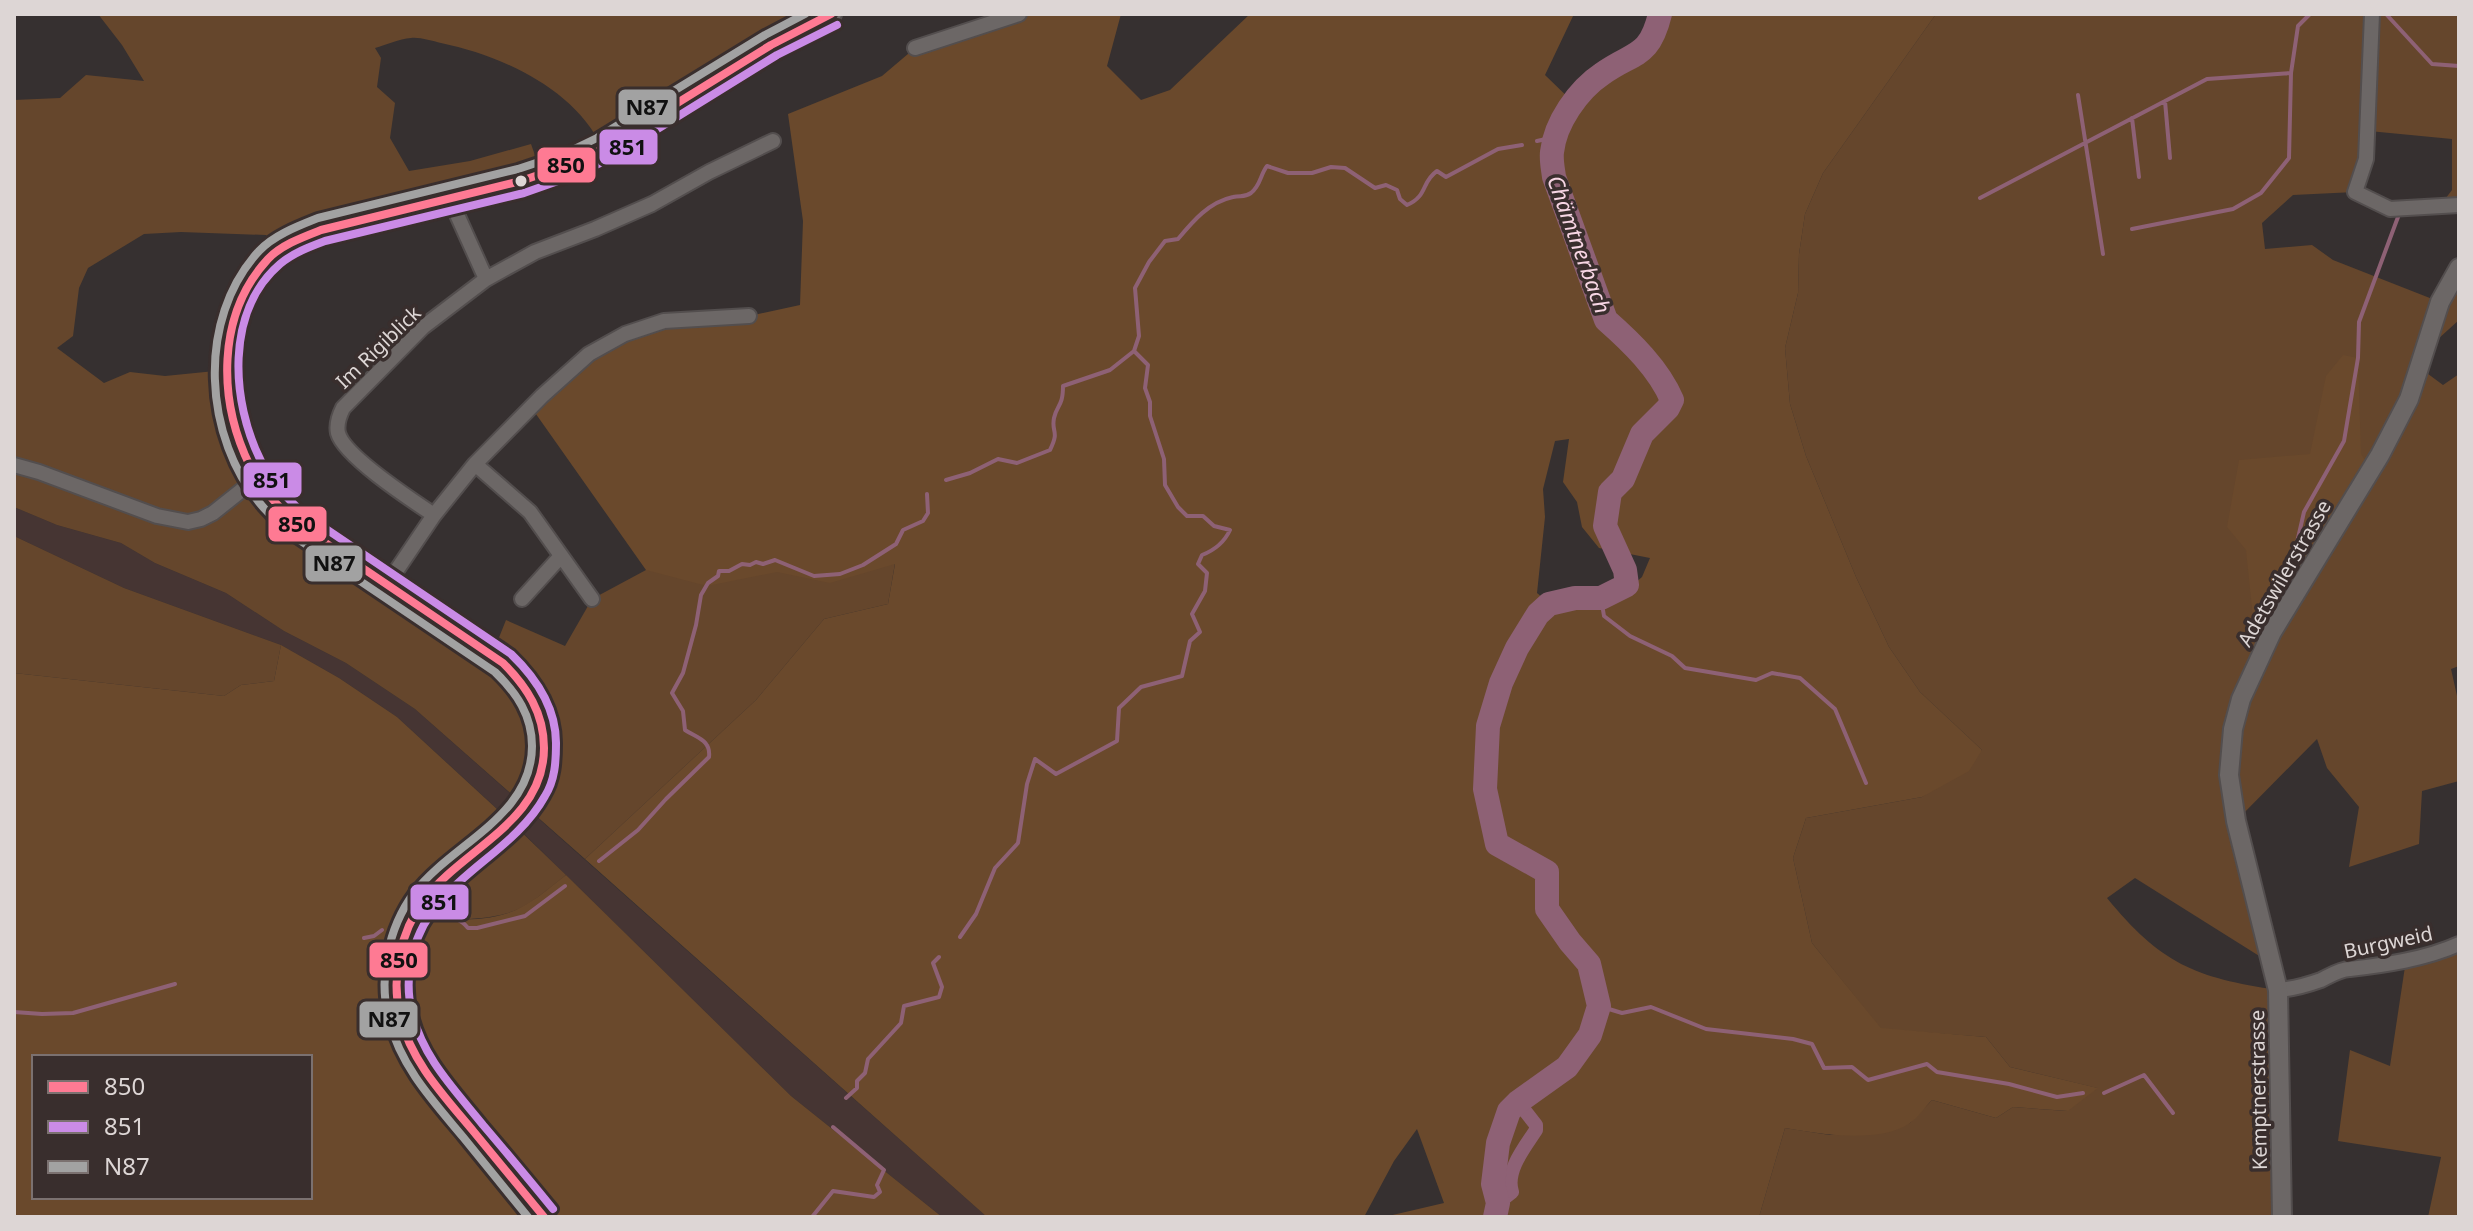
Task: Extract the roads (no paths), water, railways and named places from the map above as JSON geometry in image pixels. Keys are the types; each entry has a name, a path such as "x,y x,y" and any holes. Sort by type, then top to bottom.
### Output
{"main road":[{"path":"544,1217 428,1077 406,1035 397,992 402,946 413,918 424,901 446,874 505,829 533,794 545,756 542,721 532,697 513,673 388,583 289,518 266,494 240,443 234,422 225,370 231,323 247,285 270,257 297,239 321,230 542,175 603,149 771,45 831,14"}],"street":[{"path":"915,48 1019,14"},
{"path":"2372,14 2366,159 2355,192 2390,209 2459,205"},
{"name":"Im Rigiblick","path":"434,515 391,486 342,442 339,418 343,408 423,327 486,279 535,252 652,204 773,141"},
{"path":"450,199 486,279"},
{"name":"Adetswilerstrasse","path":"2272,964 2236,821 2229,775 2233,729 2241,699 2272,632 2380,455 2409,399 2440,302 2459,268"},
{"path":"388,583 434,515 475,464 542,396 589,354 625,334 664,321 749,316"},
{"path":"475,464 530,512 592,599"},
{"path":"14,465 157,516 188,522 213,513 257,478"},
{"path":"522,599 561,556"},
{"name":"Burgweid","path":"2278,990 2305,985 2348,969 2406,960 2459,944"},
{"name":"Kemptnerstrasse","path":"2272,964 2278,990 2282,1217"}],"waterway":[{"name":"Chämtnerbach","path":"1495,1217 1498,1203 1493,1184 1498,1143 1509,1111 1567,1067 1590,1035 1599,1006 1589,964 1547,909 1547,872 1497,844 1485,789 1488,726 1501,683 1517,648 1538,614 1549,604 1575,598 1601,598 1627,585 1625,570 1605,526 1610,492 1623,479 1642,434 1672,400 1652,367 1606,320 1554,177 1552,152 1558,130 1576,98 1602,74 1645,47 1656,29 1660,14"},
{"path":"2132,229 2233,209 2261,193 2289,158 2291,73 2298,26 2310,14"},
{"path":"2386,14 2432,64 2459,66"},
{"path":"1980,198 2207,79 2291,73"},
{"path":"2078,95 2103,254"},
{"path":"2165,101 2170,158"},
{"path":"2132,118 2139,177"},
{"path":"1537,141 1555,137"},
{"path":"946,480 970,473 998,459 1017,463 1050,450 1055,435 1054,418 1063,386 1110,370 1134,351 1139,336 1135,288 1165,241 1178,239 1216,203 1251,193 1267,166 1288,173 1345,168 1375,188 1386,185 1397,190 1400,199 1407,205 1422,193 1437,171 1446,177 1498,149 1522,145"},
{"path":"2265,605 2293,560 2304,512 2344,441 2358,358 2359,322 2398,217"},
{"path":"960,937 976,914 995,868 1018,843 1027,784 1035,759 1056,774 1117,741 1119,708 1141,687 1182,676 1190,641 1200,632 1192,614 1205,591 1207,573 1198,564 1202,555 1219,546 1230,530 1214,526 1203,516 1187,516 1165,485 1164,459 1150,416 1150,402 1145,388 1148,365 1135,352"},
{"path":"599,861 638,830 709,757 705,743 685,730 683,711 672,693 683,673 701,595 708,583 718,576 719,571 756,562 763,564 775,560 814,576 840,574 863,565 896,544 903,530 923,521 928,513 927,494"},
{"path":"1601,598 1604,616 1630,636 1672,656 1685,668 1756,680 1772,673 1800,678 1835,709 1866,783"},
{"path":"434,920 453,919 461,921 468,928 477,928 525,916 565,886"},
{"path":"364,938 382,930"},
{"path":"846,1098 857,1088 857,1081 865,1073 868,1059 901,1023 904,1006 939,997 942,987 933,963 939,957"},
{"path":"14,1012 73,1013 175,984"},
{"path":"1599,1006 1622,1013 1651,1007 1706,1029 1812,1044 1824,1068 1852,1067 1868,1080 1927,1064 1937,1072 2009,1084 2057,1097 2083,1093"},
{"path":"2104,1093 2144,1075 2173,1113"},
{"path":"1498,1203 1512,1192 1514,1168 1536,1130 1536,1125 1518,1102"},
{"path":"812,1217 833,1191 874,1197 880,1192 877,1185 884,1170 833,1127"}]}
